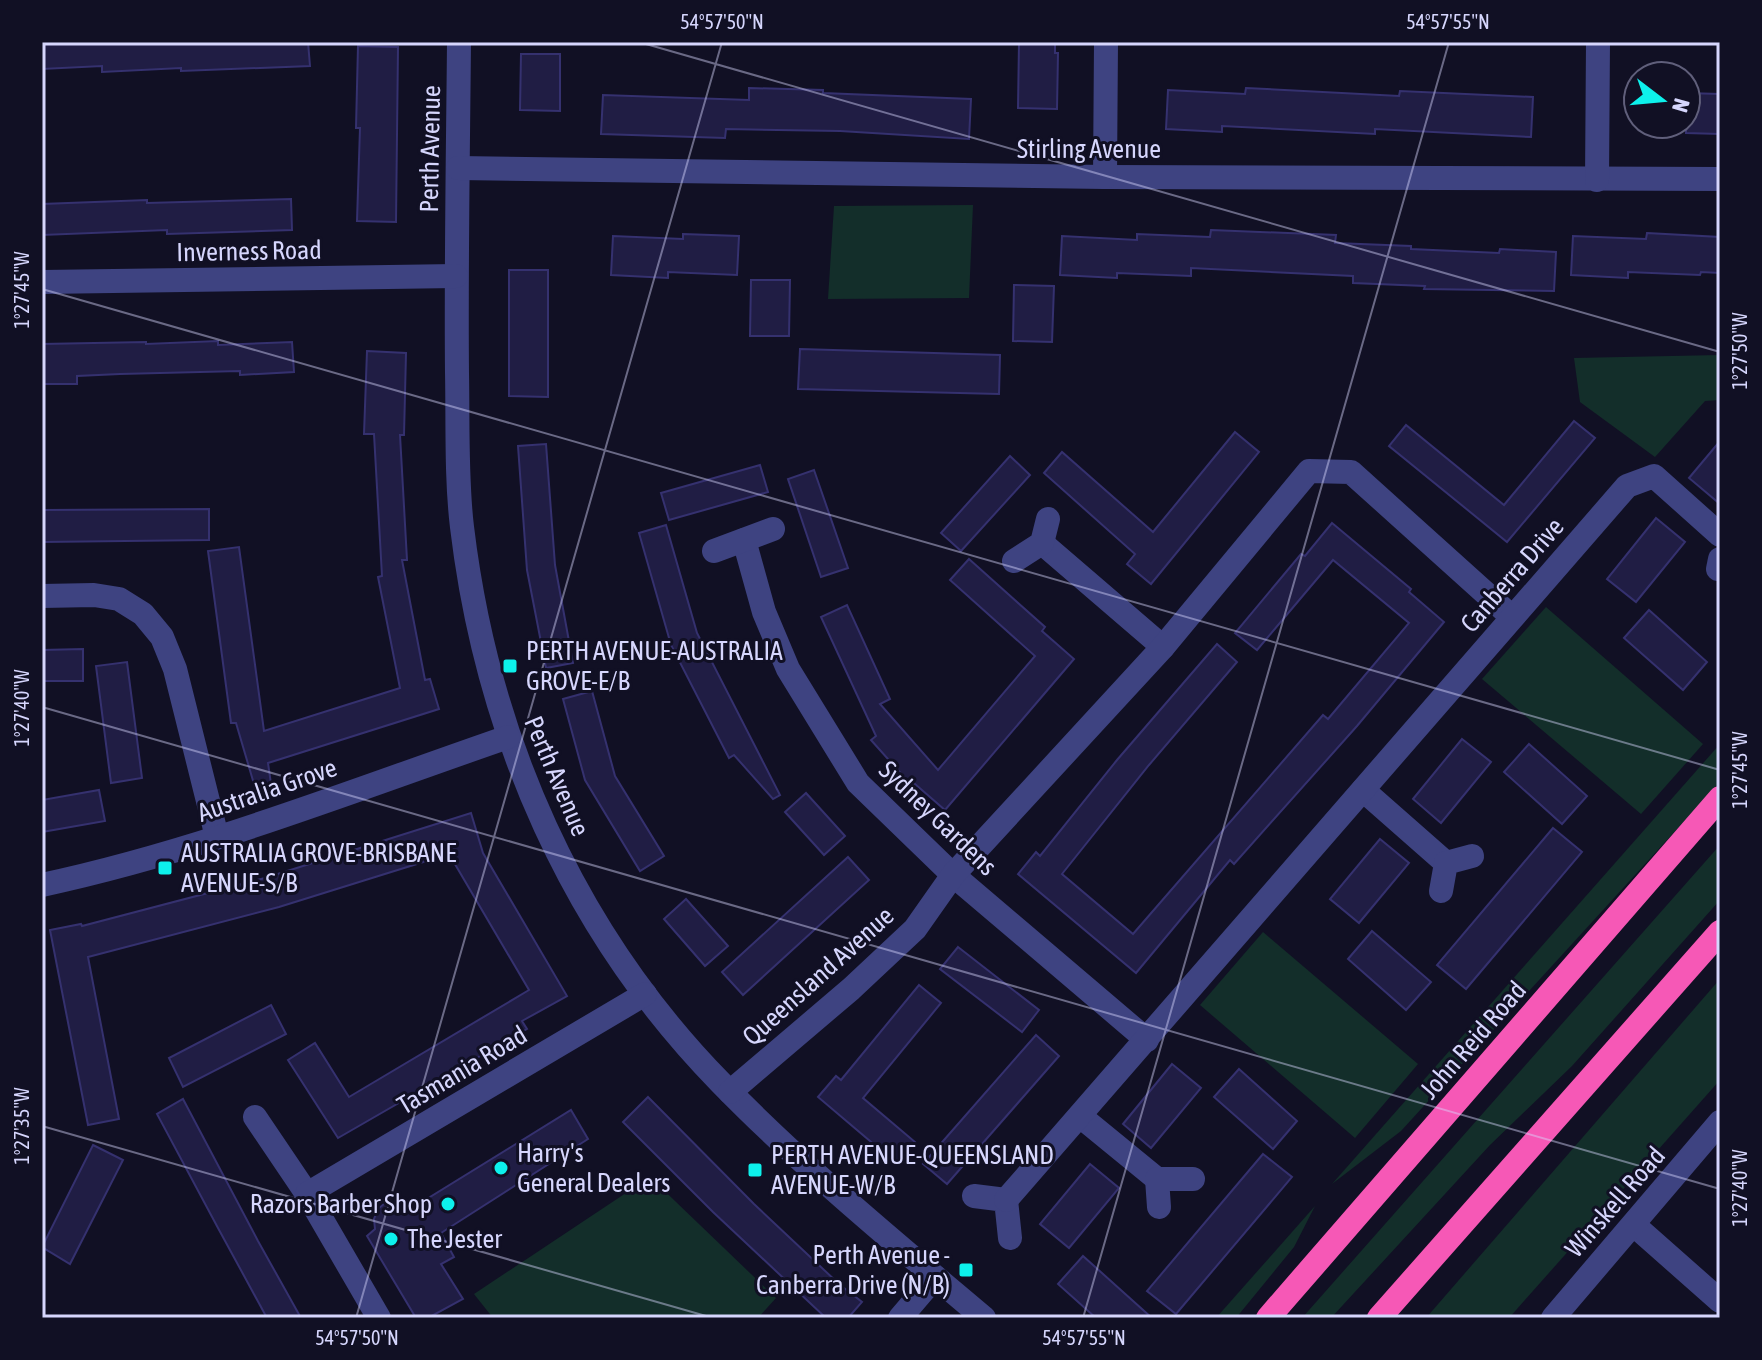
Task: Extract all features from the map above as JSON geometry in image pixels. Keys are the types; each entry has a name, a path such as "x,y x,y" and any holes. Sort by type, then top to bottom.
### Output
{"highway":[{"name":"John Reid Road","path":"1268,1318 1720,798"},
{"path":"1379,1318 1720,932"}],"street":[{"name":"Perth Avenue","path":"459,42 456,276 461,524 478,627 508,737 569,876 605,937 645,994 730,1092 829,1187 984,1318"},
{"path":"1105,177 1106,42"},
{"path":"1597,180 1598,42"},
{"name":"Stirling Avenue","path":"458,168 1105,177 1720,179"},
{"name":"Inverness Road","path":"42,282 456,276"},
{"name":"Queensland Avenue","path":"730,1092 851,989 915,929 953,875 1163,647 1309,471 1351,472 1512,617"},
{"name":"Canberra Drive","path":"1006,1200 1627,486 1654,476 1720,535"},
{"path":"1014,561 1042,543 1048,519"},
{"path":"714,551 773,529"},
{"name":"Sydney Gardens","path":"744,540 764,612 788,669 858,783 953,875 1147,1040"},
{"path":"1042,543 1163,647"},
{"path":"42,596 94,595 119,599 143,614 162,637 175,669 217,837"},
{"name":"Australia Grove","path":"42,885 108,871 217,837 508,737"},
{"path":"1363,790 1446,863"},
{"path":"1446,863 1472,856"},
{"path":"1441,891 1446,863"},
{"name":"Tasmania Road","path":"307,1194 645,994"},
{"path":"1080,1116 1157,1179 1193,1179"},
{"path":"255,1117 307,1194 379,1318"},
{"name":"Winskell Road","path":"1553,1318 1720,1122"},
{"path":"1157,1179 1159,1207"},
{"path":"974,1196 1006,1200 1010,1238"},
{"path":"1634,1225 1720,1301"},
{"path":"900,1318 935,1277"}],"green space":[{"path":"973,205 969,298 828,299 834,206"},
{"path":"1720,355 1720,400 1705,401 1655,457 1580,402 1574,358"},
{"path":"1546,607 1703,744 1641,814 1482,679"},
{"path":"1720,744 1720,782 1401,1131 1332,1184"},
{"path":"1720,845 1720,900 1572,1066 1490,1145 1331,1318 1302,1318"},
{"path":"1263,932 1418,1064 1355,1138 1200,1005"},
{"path":"1720,979 1720,1080 1509,1318 1426,1318"},
{"path":"650,1177 776,1298 758,1318 493,1318 474,1294"},
{"path":"1315,1206 1294,1247 1236,1318 1216,1318"}],"building":[{"path":"42,42 308,42 310,66 102,72 102,66 42,69"},
{"path":"1019,42 1055,42 1055,53 1058,53 1057,109 1018,108"},
{"path":"358,46 398,47 396,222 357,221 360,128 356,128"},
{"path":"521,54 560,54 560,111 520,110"},
{"path":"749,88 971,99 969,139 840,131 726,129 725,138 601,134 603,95 749,100"},
{"path":"1246,88 1399,96 1400,91 1533,97 1531,137 1375,129 1375,134 1222,126 1222,132 1166,129 1168,90 1245,94"},
{"path":"1702,93 1720,94 1720,134 1702,133"},
{"path":"291,199 292,230 167,234 167,230 42,235 42,204"},
{"path":"1211,230 1336,235 1335,243 1411,246 1411,249 1556,252 1554,291 1424,289 1425,286 1353,283 1353,276 1191,268 1191,276 1117,273 1117,278 1060,275 1062,236 1137,240 1137,234 1210,237"},
{"path":"1647,233 1720,237 1720,273 1628,272 1628,278 1571,275 1573,236 1646,239"},
{"path":"683,234 739,236 737,275 668,272 668,278 611,275 613,236 683,239"},
{"path":"509,270 548,270 548,397 509,396"},
{"path":"751,280 790,280 789,336 750,336"},
{"path":"1014,285 1054,286 1052,342 1013,341"},
{"path":"218,341 218,345 292,342 294,372 77,376 77,384 42,384 42,344"},
{"path":"800,349 1000,355 999,394 798,389"},
{"path":"367,351 406,353 404,435 400,435 407,560 402,560 425,680 430,679 439,709 268,763 273,798 259,801 236,723 231,723 208,551 239,547 264,731 400,688 378,577 382,576 374,434 364,434"},
{"path":"1574,421 1595,438 1507,542 1389,446 1406,425 1504,505"},
{"path":"1235,432 1259,452 1151,584 1127,564 1135,554 1044,473 1062,452 1153,532"},
{"path":"1720,441 1720,504 1689,478"},
{"path":"546,444 555,565 573,663 546,668 527,570 518,446"},
{"path":"1010,456 1030,475 961,551 941,533"},
{"path":"760,465 768,492 669,520 661,493"},
{"path":"814,470 848,568 821,577 788,479"},
{"path":"209,509 209,540 42,542 42,510"},
{"path":"1656,518 1685,542 1636,602 1607,579"},
{"path":"1332,523 1411,589 1409,592 1444,622 1357,726 1234,864 1230,860 1136,973 1018,874 1036,852 1040,856 1117,760 1217,644 1237,662 1062,874 1133,934 1323,715 1328,719 1409,623 1333,560 1257,650 1235,633 1301,554 1305,556"},
{"path":"666,525 697,633 780,795 773,799 734,755 729,758 671,645 639,533"},
{"path":"969,559 1045,627 1042,631 1074,659 945,810 915,784 913,787 871,740 876,736 821,617 847,605 890,699 880,704 938,770 1035,656 950,580"},
{"path":"1649,610 1707,662 1683,690 1624,638"},
{"path":"83,649 83,681 42,681 42,650"},
{"path":"127,662 142,778 111,783 96,666"},
{"path":"592,691 615,776 664,856 640,871 585,780 563,699"},
{"path":"1462,739 1491,762 1441,823 1413,799"},
{"path":"1529,744 1587,796 1562,824 1504,772"},
{"path":"99,790 105,821 42,832 42,800"},
{"path":"806,793 845,836 824,855 785,812"},
{"path":"471,813 483,853 567,996 522,1021 527,1029 338,1138 288,1060 315,1043 349,1097 529,990 449,854 279,907 88,957 119,1119 88,1125 50,930 82,926 265,878"},
{"path":"1553,828 1582,852 1466,989 1437,965"},
{"path":"1380,839 1409,863 1359,923 1330,899"},
{"path":"848,857 869,880 743,995 722,972"},
{"path":"686,899 728,946 705,966 664,919"},
{"path":"1372,931 1431,982 1406,1010 1348,959"},
{"path":"958,947 1039,1010 1022,1032 940,969"},
{"path":"919,985 941,1003 863,1098 915,1142 896,1163 818,1097 836,1076 841,1080"},
{"path":"271,1005 286,1034 183,1087 169,1058"},
{"path":"1036,1035 1059,1056 947,1184 923,1164"},
{"path":"1172,1064 1201,1088 1151,1148 1123,1124"},
{"path":"1239,1069 1297,1121 1273,1149 1214,1097"},
{"path":"648,1097 754,1204 862,1302 848,1318 826,1318 623,1122"},
{"path":"183,1099 301,1318 267,1318 218,1228 157,1114"},
{"path":"571,1110 588,1139 441,1233 454,1257 441,1264 463,1299 428,1318 416,1318 367,1236 375,1229 374,1219 378,1209 385,1203 394,1204 404,1213"},
{"path":"93,1145 123,1160 70,1264 42,1247"},
{"path":"1263,1154 1292,1177 1176,1314 1147,1291"},
{"path":"1090,1164 1119,1188 1069,1248 1040,1224"},
{"path":"1083,1256 1152,1318 1096,1318 1058,1284"}],"place":[{"name":"PERTH AVENUE-AUSTRALIA GROVE-E/B","path":"510,666"},
{"name":"AUSTRALIA GROVE-BRISBANE AVENUE-S/B","path":"165,868"},
{"name":"Harry's General Dealers","path":"501,1168"},
{"name":"PERTH AVENUE-QUEENSLAND AVENUE-W/B","path":"755,1170"},
{"name":"Razors Barber Shop","path":"448,1204"},
{"name":"The Jester","path":"391,1239"},
{"name":"Perth Avenue - Canberra Drive (N/B)","path":"966,1270"}]}
